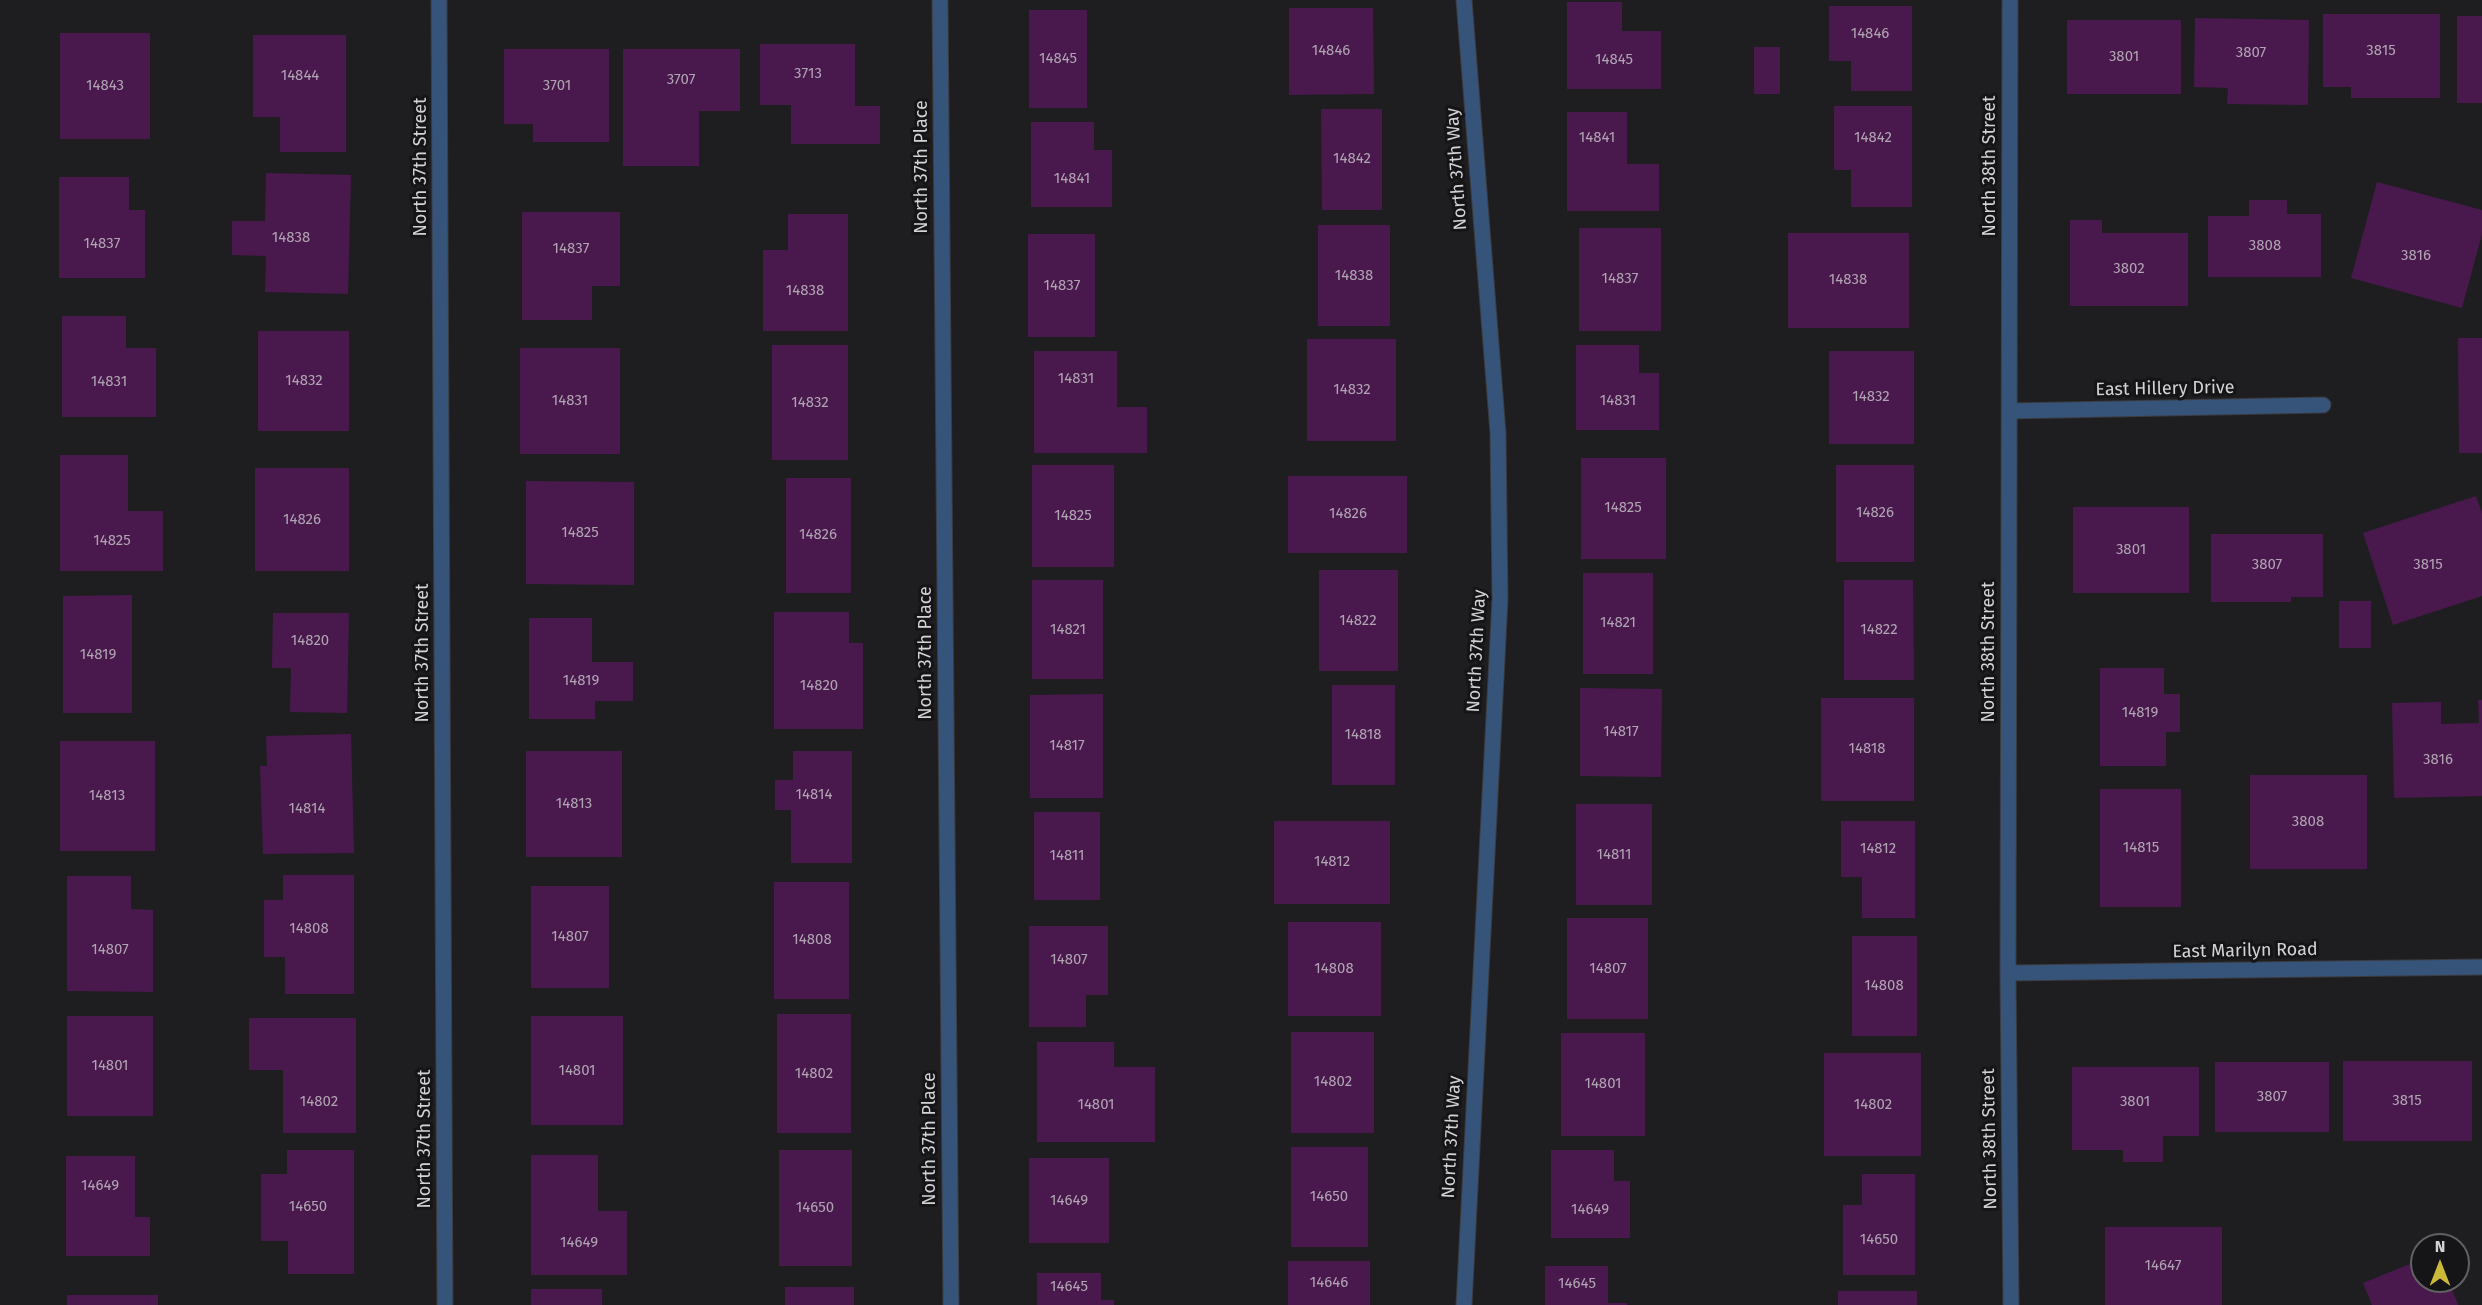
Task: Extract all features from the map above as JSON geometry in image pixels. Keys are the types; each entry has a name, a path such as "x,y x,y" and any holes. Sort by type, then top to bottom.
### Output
{"street":[{"name":"North 37th Street","path":"439,0 445,1305"},
{"name":"North 37th Place","path":"940,0 951,1305"},
{"name":"North 37th Way","path":"1464,0 1497,433 1500,599 1464,1305"},
{"name":"North 38th Street","path":"2010,0 2008,973 2011,1305"},
{"name":"East Hillery Drive","path":"2009,411 2323,405"},
{"name":"East Marilyn Road","path":"2008,973 2482,967"}],"building":[{"path":"1567,2 1622,2 1622,31 1661,31 1661,89 1567,89"},
{"path":"1829,6 1912,6 1912,91 1851,91 1851,61 1829,61"},
{"path":"1289,8 1373,8 1374,94 1289,95"},
{"path":"1029,10 1087,10 1087,108 1029,108"},
{"path":"2323,14 2440,14 2440,98 2351,98 2351,87 2323,87"},
{"path":"2457,16 2482,16 2482,103 2457,103"},
{"path":"2195,18 2309,20 2308,105 2227,104 2228,88 2194,87"},
{"path":"2067,20 2181,20 2181,94 2067,94"},
{"path":"60,33 150,33 150,139 60,139"},
{"path":"253,35 346,35 346,152 280,152 280,117 253,117"},
{"path":"760,44 855,44 855,106 880,106 880,144 791,144 791,105 760,105"},
{"path":"1754,47 1780,47 1780,94 1754,94"},
{"path":"504,49 609,49 609,142 533,142 533,124 504,124"},
{"path":"623,49 740,49 740,111 699,111 699,166 623,166"},
{"path":"1834,106 1912,106 1912,207 1851,207 1851,170 1834,170"},
{"path":"1321,109 1382,109 1382,210 1322,210"},
{"path":"1567,112 1627,112 1627,164 1659,164 1659,211 1567,211"},
{"path":"1031,122 1094,122 1094,150 1112,150 1112,207 1031,207"},
{"path":"266,173 351,175 348,294 265,292 266,256 232,255 232,221 265,221"},
{"path":"59,177 129,177 129,210 145,210 145,278 59,278"},
{"path":"2377,182 2482,210 2482,234 2462,308 2351,278"},
{"path":"2249,200 2287,200 2287,214 2321,214 2321,277 2208,277 2208,216 2249,216"},
{"path":"522,212 620,212 620,286 592,286 592,320 522,320"},
{"path":"788,214 848,214 848,331 763,331 763,250 788,250"},
{"path":"2070,220 2102,220 2102,233 2188,233 2188,306 2070,306"},
{"path":"1318,225 1390,225 1390,326 1318,326"},
{"path":"1579,228 1661,228 1661,331 1579,331"},
{"path":"1788,233 1909,233 1909,328 1788,328"},
{"path":"1028,234 1095,234 1095,337 1028,337"},
{"path":"62,316 126,316 126,348 156,348 156,417 62,417"},
{"path":"258,331 349,331 349,431 258,431"},
{"path":"2458,338 2482,338 2482,453 2459,453"},
{"path":"1307,339 1396,339 1396,441 1307,441"},
{"path":"772,345 848,345 848,460 772,460"},
{"path":"1576,345 1639,345 1639,373 1659,373 1659,430 1576,430"},
{"path":"520,348 620,348 620,454 520,454"},
{"path":"1034,351 1117,351 1117,407 1147,407 1147,453 1034,453"},
{"path":"1829,351 1914,351 1914,444 1829,444"},
{"path":"60,455 128,455 128,511 163,511 163,571 60,571"},
{"path":"1581,458 1666,458 1666,559 1581,559"},
{"path":"1032,465 1114,465 1114,567 1032,567"},
{"path":"1836,465 1914,465 1914,562 1836,562"},
{"path":"255,468 349,468 349,571 255,571"},
{"path":"1288,476 1407,476 1407,553 1288,553"},
{"path":"786,478 851,478 851,593 786,593"},
{"path":"526,481 634,482 634,585 526,584"},
{"path":"2476,496 2482,513 2482,596 2393,625 2363,533"},
{"path":"2073,507 2189,507 2189,593 2073,593"},
{"path":"2211,534 2323,534 2323,597 2291,597 2291,602 2211,602"},
{"path":"1319,570 1398,570 1398,671 1319,671"},
{"path":"1583,573 1653,573 1653,674 1583,674"},
{"path":"1032,580 1103,580 1103,679 1032,679"},
{"path":"1844,580 1913,580 1914,680 1844,680"},
{"path":"132,595 132,713 63,713 63,596"},
{"path":"2339,601 2371,601 2371,648 2339,648"},
{"path":"774,612 849,612 849,643 863,643 863,729 774,729"},
{"path":"273,613 349,613 347,713 290,712 291,668 272,668"},
{"path":"529,618 592,618 592,662 633,662 633,701 595,701 595,719 529,719"},
{"path":"2100,668 2164,668 2164,694 2180,694 2180,732 2166,732 2166,766 2100,766"},
{"path":"1332,685 1395,685 1395,785 1332,785"},
{"path":"1580,688 1662,689 1661,777 1580,776"},
{"path":"1103,694 1103,798 1030,798 1030,695"},
{"path":"1821,698 1914,698 1914,801 1821,801"},
{"path":"2478,700 2482,700 2482,796 2394,798 2392,703 2441,702 2441,724 2479,723"},
{"path":"351,734 354,853 263,854 260,766 267,766 266,736"},
{"path":"60,741 155,741 155,851 60,851"},
{"path":"526,751 622,751 622,857 526,857"},
{"path":"793,751 852,751 852,863 791,863 791,810 775,810 775,780 793,780"},
{"path":"2250,775 2367,775 2367,869 2250,869"},
{"path":"2100,789 2181,789 2181,907 2100,907"},
{"path":"1576,804 1652,804 1652,905 1576,905"},
{"path":"1034,812 1100,812 1100,900 1034,900"},
{"path":"1274,821 1390,821 1390,904 1274,904"},
{"path":"1841,821 1915,821 1915,918 1862,918 1862,877 1841,877"},
{"path":"283,875 354,875 354,994 285,994 285,957 264,957 264,900 283,900"},
{"path":"67,876 131,876 131,909 153,910 153,992 67,991"},
{"path":"774,882 849,882 849,999 774,999"},
{"path":"531,886 609,886 609,988 531,988"},
{"path":"1567,918 1648,918 1648,1019 1567,1019"},
{"path":"1288,922 1381,922 1381,1016 1288,1016"},
{"path":"1029,926 1108,926 1108,995 1086,995 1086,1027 1029,1027"},
{"path":"1852,936 1917,936 1917,1036 1852,1036"},
{"path":"777,1014 851,1014 851,1133 777,1133"},
{"path":"67,1016 153,1016 153,1116 67,1116"},
{"path":"531,1016 623,1016 623,1125 531,1125"},
{"path":"249,1018 356,1018 356,1133 283,1133 283,1070 249,1070"},
{"path":"1291,1032 1374,1032 1374,1133 1291,1133"},
{"path":"1561,1033 1645,1033 1645,1136 1561,1136"},
{"path":"1037,1042 1114,1042 1114,1067 1155,1067 1155,1142 1037,1142"},
{"path":"1824,1053 1921,1053 1921,1156 1824,1156"},
{"path":"2343,1061 2472,1061 2472,1141 2343,1141"},
{"path":"2215,1062 2329,1062 2329,1132 2215,1132"},
{"path":"2072,1067 2199,1067 2199,1136 2163,1136 2163,1162 2123,1162 2123,1150 2072,1150"},
{"path":"1291,1147 1368,1147 1368,1247 1291,1247"},
{"path":"287,1150 354,1150 354,1274 288,1274 288,1241 261,1241 261,1174 287,1174"},
{"path":"779,1150 852,1150 852,1266 779,1266"},
{"path":"1551,1150 1614,1150 1614,1181 1630,1181 1630,1238 1551,1238"},
{"path":"531,1155 598,1155 598,1211 627,1211 627,1275 531,1275"},
{"path":"66,1156 135,1156 135,1217 150,1217 150,1256 66,1256"},
{"path":"1029,1158 1109,1158 1109,1243 1029,1243"},
{"path":"1862,1174 1915,1174 1915,1275 1843,1275 1843,1205 1862,1205"},
{"path":"2105,1227 2222,1227 2222,1305 2105,1305"},
{"path":"1288,1261 1370,1261 1370,1305 1288,1305"},
{"path":"2410,1264 2410,1293 2454,1293 2458,1305 2372,1305 2363,1283"},
{"path":"1545,1266 1608,1266 1608,1303 1627,1303 1627,1305 1545,1305"},
{"path":"1037,1273 1101,1273 1101,1300 1114,1300 1114,1305 1037,1305"},
{"path":"785,1287 854,1287 854,1305 785,1305"},
{"path":"531,1289 602,1289 602,1305 531,1305"},
{"path":"1838,1291 1917,1291 1917,1305 1838,1305"},
{"path":"67,1295 158,1295 158,1305 67,1305"}]}
